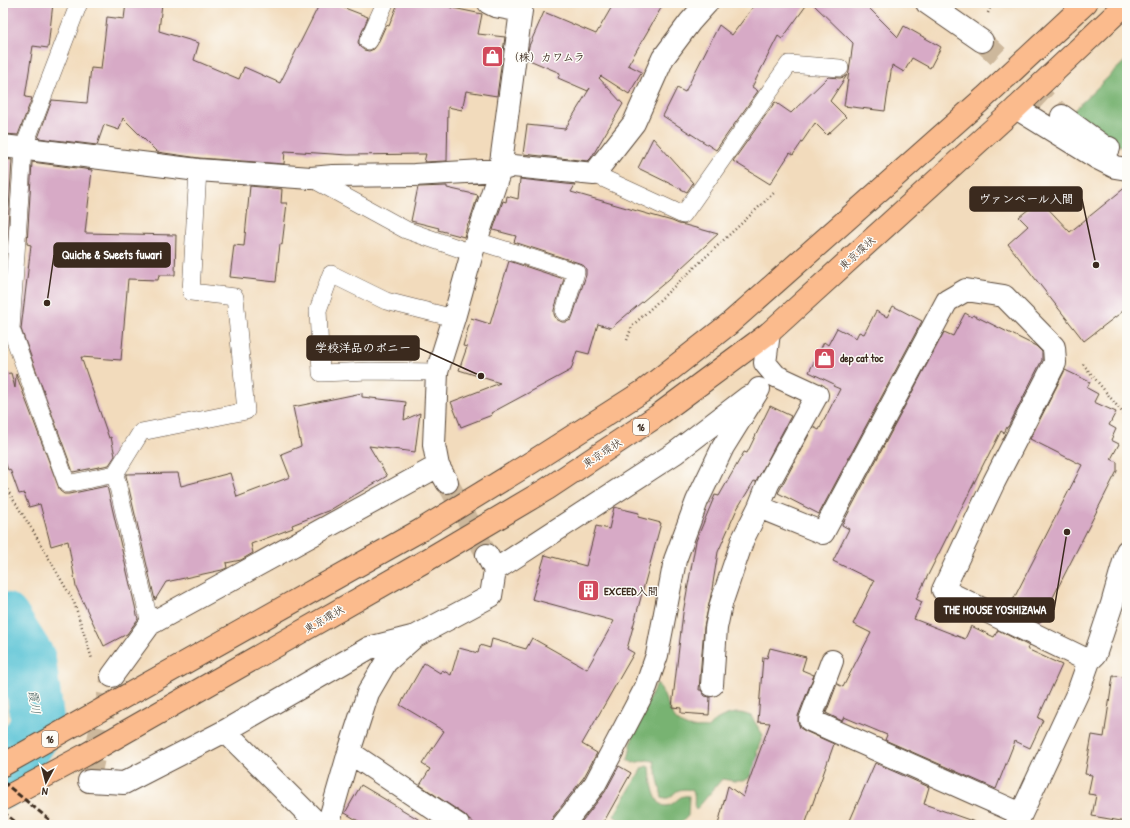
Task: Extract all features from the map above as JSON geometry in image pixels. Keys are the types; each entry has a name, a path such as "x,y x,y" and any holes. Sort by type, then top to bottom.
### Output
{"highway":[{"name":"東京環状","path":"3,799 85,755 427,560 547,489 657,416 769,333 1016,108 1127,3"},
{"name":"16","path":"3,765 421,530 532,462 644,390 729,324 985,97 1082,5"}],"street":[{"path":"112,676 150,624 443,474 434,445 437,372 500,170 522,7 495,6 489,3"},
{"path":"13,147 198,170 311,178 333,176 414,175 500,170 513,166 594,174 634,123 663,58 690,22 707,3"},
{"path":"927,3 982,41"},
{"path":"1016,108 1097,158 1116,167 1127,169"},
{"path":"1062,116 1103,146 1127,155"},
{"path":"758,507 822,533 947,301 966,290 1004,296 1054,347 1055,363 994,482 943,590 1089,661"},
{"path":"712,684 716,628 721,604 743,539 768,484 817,395 776,376 765,363 769,333"},
{"path":"328,825 368,693 386,662 416,636 491,596 491,562 675,453 776,376"},
{"path":"563,825 595,784 646,687 657,655 675,560 697,501 723,447 759,389"},
{"path":"832,661 810,720 1019,819 1078,692 1089,661 1095,655 1112,604 1127,551"},
{"path":"90,781 124,783 225,731 369,648 416,636"},
{"path":"225,731 319,825"},
{"path":"349,752 458,825"}],"lane":[{"path":"79,3 13,147 11,329 67,484 115,474"},
{"path":"368,41 385,3"},
{"path":"594,174 683,215 789,64 840,68"},
{"path":"150,624 115,474 141,432 246,411 236,297 191,292 198,170"},
{"path":"311,178 406,230 576,272 564,312"},
{"path":"437,372 370,371 321,374 318,310 331,274 386,301 454,318"}],"path":[{"path":"627,340 632,326 776,191"},
{"path":"3,483 34,531 74,602 99,683 112,676"}],"green space":[{"path":"1127,59 1127,148 1115,144 1072,112"},
{"path":"657,683 675,719 686,726 708,728 722,717 740,713 751,716 763,735 757,751 758,763 749,778 744,781 722,779 696,810 692,790 679,790 667,798 662,797 654,761 647,760 633,763 628,760 634,730"},
{"path":"647,766 650,768 651,779 657,800 661,804 666,806 682,797 689,796 688,816 679,825 627,825 614,816 642,768"}],"building":[{"path":"3,3 53,3 48,48 33,46 25,97 32,98 18,135 3,134"},
{"path":"126,3 162,3 159,31 199,43 194,60 239,79 244,67 280,83 320,3 332,3 368,17 358,42 360,47 369,51 374,49 377,45 386,25 389,26 398,3 439,3 453,8 482,14 478,34 505,37 497,96 466,91 462,110 448,107 447,161 424,162 426,154 348,155 285,151 284,164 199,158 157,152 123,118 119,130 104,125 97,145 38,138 52,100 87,103 91,68 101,69 107,17 124,19"},
{"path":"614,3 664,3 628,65 642,72 629,94 601,76 599,78 623,104 591,158 588,161 523,154 527,125 565,129 590,88 588,91 558,78 560,73 527,59 529,46 544,12 596,34"},
{"path":"756,3 808,3 782,39 778,36 752,87 758,91 716,150 663,116 677,88 685,92 719,25 732,35"},
{"path":"812,3 864,3 898,37 904,26 941,47 930,68 912,58 904,72 892,65 885,111 844,106 853,43"},
{"path":"847,75 830,101 846,117 827,135 815,123 793,155 790,153 770,184 733,161 775,102 791,113 828,77 840,78"},
{"path":"653,138 693,183 687,192 638,168"},
{"path":"3,159 12,160 7,241 3,241"},
{"path":"32,162 92,170 85,233 176,235 175,275 159,275 158,280 128,279 121,360 81,357 109,438 111,437 115,456 109,465 73,472 21,329 31,245 27,244"},
{"path":"520,179 575,185 571,192 718,234 668,280 611,328 598,324 589,354 577,351 571,370 491,413 492,415 461,427 451,402 500,383 459,370 467,347 463,346 471,318 490,324 509,261 564,279 554,310 556,319 562,322 571,320 586,275 586,269 579,263 514,242 516,236 493,230 503,201 506,202 507,196 518,199"},
{"path":"250,186 282,189 281,203 287,203 282,245 280,244 276,282 230,277 234,245 244,246"},
{"path":"447,186 447,188 478,195 464,237 438,230 439,228 411,221 418,187"},
{"path":"1127,186 1127,308 1084,341 1008,244 1028,226 1019,217 1040,200 1070,232"},
{"path":"893,306 922,321 819,514 778,493 813,427 819,430 840,389 833,386 834,384 809,372 824,342 828,345 837,328 856,338 859,332 864,334 876,311 887,317"},
{"path":"965,313 972,317 973,315 1036,346 1042,352 1042,360 1008,427 1004,433 1001,431 986,459 916,599 922,602 914,619 965,639 971,626 994,637 998,630 1029,646 1027,649 1062,665 1038,718 1043,720 1030,748 1015,741 996,789 885,740 887,735 844,717 842,721 826,713 837,684 843,687 871,633 853,624 874,581 833,561 849,529 842,525 944,332 953,336"},
{"path":"1065,370 1090,382 1087,388 1098,394 1094,402 1116,412 1109,425 1116,429 1111,440 1119,444 1111,459 1117,462 1117,471 1040,623 1009,608 1082,465 1030,439"},
{"path":"11,373 15,388 16,374 60,491 64,494 69,494 107,486 138,619 127,634 104,646 76,587 68,541 51,546 40,504 29,507 24,493 19,494 10,469 8,470 3,456 3,374"},
{"path":"362,393 362,397 406,402 404,420 420,413 415,452 369,446 387,476 330,510 292,525 293,528 251,544 253,553 241,560 226,563 227,568 166,582 155,600 126,474 178,473 181,486 230,473 237,497 290,477 281,454 301,446 293,407"},
{"path":"770,406 791,416 756,482 754,481 737,509 718,552 704,627 699,690 701,690 705,696 710,697 709,715 681,713 681,708 672,707 683,613 696,541 715,495 719,496 744,452 747,453"},
{"path":"614,507 639,513 638,517 661,523 627,649 634,653 582,744 597,753 584,777 553,817 551,825 477,825 469,820 465,815 420,785 430,769 422,764 444,731 400,705 424,663 440,673 442,670 451,675 459,648 478,653 480,645 490,648 492,639 526,649 532,638 587,669 614,621 532,599 545,555 586,566 596,526 609,529"},
{"path":"770,648 806,657 802,670 814,675 798,716 798,722 800,728 834,744 805,825 718,825 728,786 743,797 770,723 758,722 763,657 767,658"},
{"path":"1113,676 1127,677 1127,822 1092,816 1096,795 1088,794 1092,775 1085,774 1092,735 1104,737"},
{"path":"875,763 929,787 924,804 975,822 975,825 848,825"},
{"path":"619,766 631,773 602,825 579,825 605,792"},
{"path":"361,785 428,825 365,825 345,813"}],"waterway":[{"name":"霞川","path":"3,619 29,660 38,725 3,782"}],"tunnel":[{"path":"982,41 1062,116"},
{"path":"447,482 487,555"},
{"path":"89,781 112,676"}],"railway":[{"path":"3,782 56,825"},
{"path":"3,812 19,825"}],"place":[{"name":"（株）カワムラ","path":"493,57"},
{"name":"ヴァンベール入間","path":"1096,265"},
{"name":"Quiche & Sweets fuwari","path":"47,303"},
{"name":"dep cat toc","path":"825,358"},
{"name":"学校洋品のポニー","path":"481,376"},
{"name":"THE HOUSE YOSHIZAWA","path":"1067,532"},
{"name":"EXCEED入間","path":"589,591"}]}
